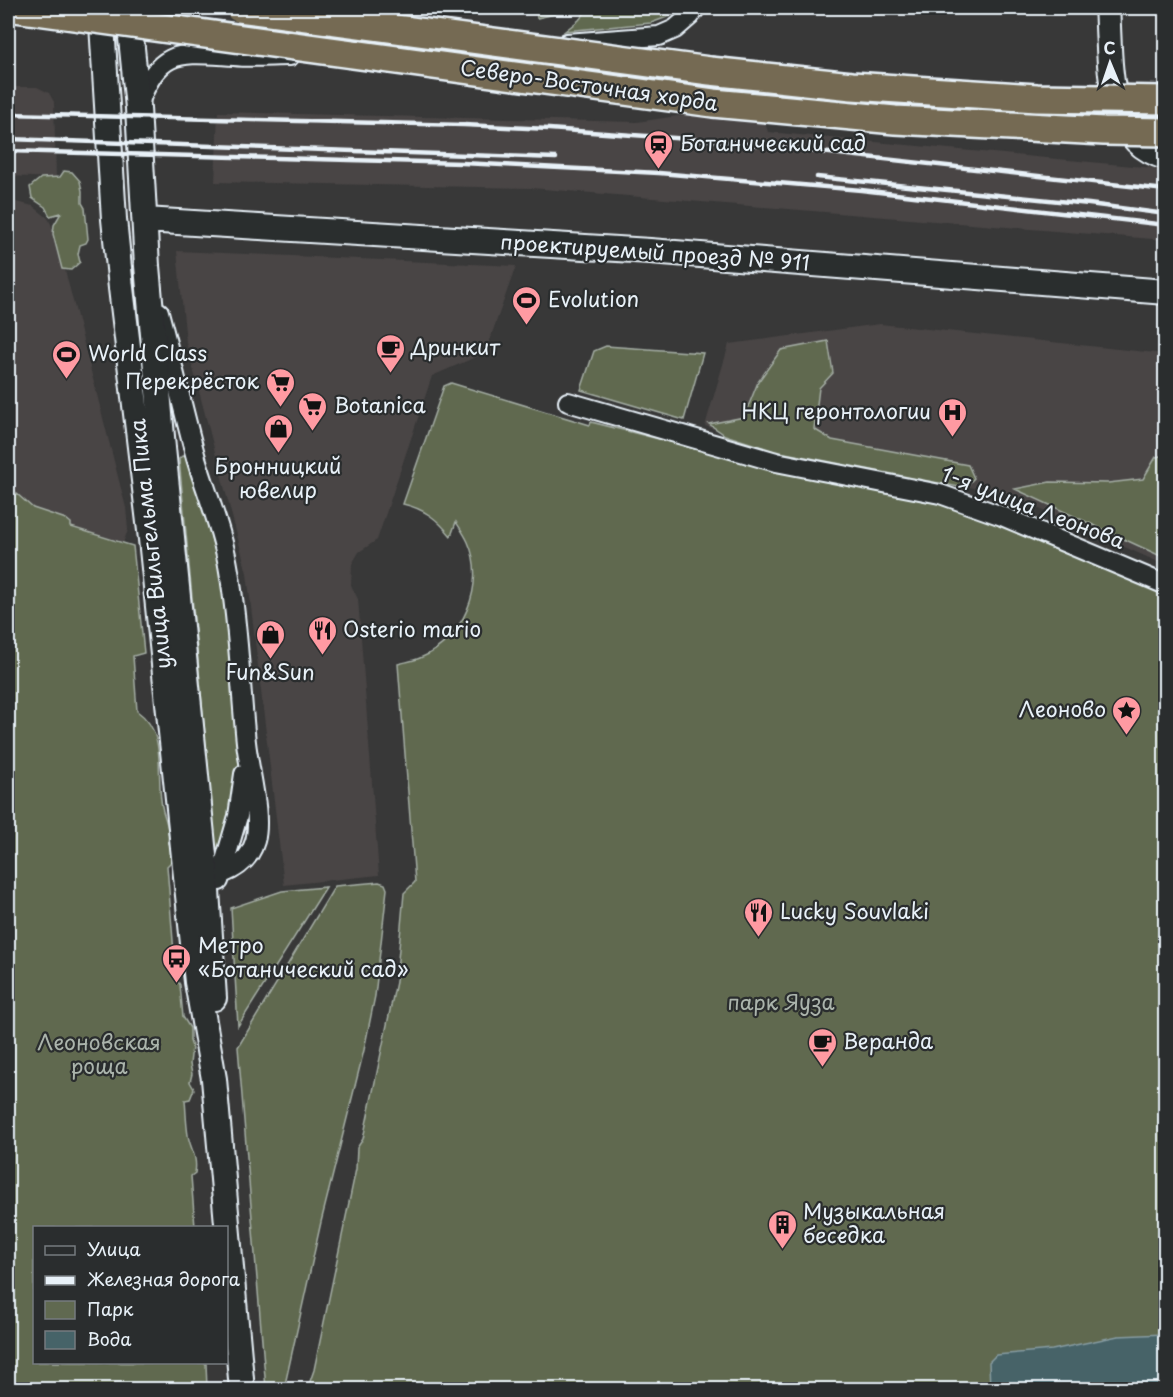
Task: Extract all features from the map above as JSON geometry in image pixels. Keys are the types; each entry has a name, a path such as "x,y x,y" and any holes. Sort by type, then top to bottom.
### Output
{"main road":[{"name":"Северо-Восточная хорда","path":"15,8 713,103 895,120 1166,132"},
{"path":"55,8 75,20 85,33 97,57 106,97"},
{"name":"улица Вильгельма Пика","path":"101,8 114,219 197,982 214,1079 227,1226"},
{"name":"Северо-Восточная хорда","path":"239,8 710,71 852,86 1037,98 1166,100"},
{"path":"1107,8 1113,95 1119,116 1140,144 1166,157"},
{"name":"улица Вильгельма Пика","path":"130,14 147,266 163,448 214,874 209,908 215,1004 214,1079"},
{"name":"проектируемый проезд № 911","path":"145,220 650,251 1166,292"},
{"name":"улица Вильгельма Пика","path":"228,1234 242,1389"}],"street":[{"path":"138,108 146,86 156,71 168,60 183,54 202,53 236,57 313,55 557,44 658,36 675,29 696,8"},
{"path":"147,266 196,458 216,516 229,571 246,745 238,816 214,874 196,874 185,863"},
{"name":"1-я улица Леонова","path":"568,402 776,462 929,492 957,500 1002,516 1166,585"},
{"path":"142,461 145,452 163,448 184,447 189,449 196,458"}],"shaded area":[{"path":"8,87 37,87 49,93 54,102 56,178 8,176"},
{"path":"756,96 768,132 1165,169 1165,240 531,188 215,182 218,112 637,122 698,113"},
{"path":"8,200 33,206 48,218 56,235 126,508 128,530 123,543 8,507"},
{"path":"177,251 516,266 485,353 432,376 377,540 359,552 352,564 351,585 358,599 379,875 284,885 247,573 186,342"},
{"name":"НКЦ геронтологии","path":"880,324 1165,354 1165,565 1006,494 774,449 705,426 729,344"}],"green space":[{"path":"472,8 563,8 555,14 537,18 534,9 484,12 473,11"},
{"path":"589,8 680,8 670,16 651,23 565,31"},
{"path":"64,171 72,172 80,181 88,239 86,243 80,245 78,254 80,262 71,270 62,269 53,234 54,225 61,213 50,216 45,207 32,198 30,187 41,178 60,177"},
{"path":"828,341 833,373 819,388 814,429 832,440 968,465 974,478 964,488 775,451 725,435 709,424 744,417 758,382 781,350"},
{"path":"606,346 703,353 684,420 581,390 594,351"},
{"name":"парк Яуза","path":"451,383 590,425 591,422 810,477 945,505 1006,527 1165,595 1165,1389 307,1390 314,1370 356,1169 357,1148 363,1139 396,982 404,893 415,882 398,664 420,658 435,650 448,639 459,625 467,609 475,575 467,539 456,522 451,536 430,516 403,504 444,386"},
{"path":"1165,455 1165,558 1015,489 1050,482 1108,483 1143,479 1156,457"},
{"path":"182,456 189,458 221,573 234,681 240,775 217,862 179,459"},
{"name":"Леоновская роща","path":"8,486 33,508 66,519 71,523 71,527 133,546 144,653 133,656 137,711 154,732 159,757 161,798 168,830 168,842 174,851 174,859 167,866 176,978 180,985 183,1017 190,1028 192,1074 190,1082 194,1089 190,1099 185,1100 188,1135 195,1157 195,1173 191,1176 195,1226 33,1226 33,1364 206,1364 207,1389 8,1389"},
{"path":"379,882 385,884 387,889 375,996 364,1050 321,1222 284,1389 266,1389 238,1047 335,886"},
{"path":"326,887 238,1026 231,908 282,891"}],"water":[{"path":"1165,1334 1165,1389 990,1389 989,1362 996,1355 1052,1350 1118,1336"}],"railway":[{"path":"8,114 549,129 730,142 1166,190"},
{"path":"8,139 556,158"},
{"path":"8,151 462,163 659,173 861,190 1166,225"},
{"path":"817,177 1089,204 1166,214"}],"place":[{"name":"Ботанический сад","path":"659,170"},
{"name":"Evolution","path":"527,326"},
{"name":"Дринкит","path":"390,374"},
{"name":"World Class","path":"67,380"},
{"name":"Перекрёсток","path":"280,408"},
{"name":"Botanica","path":"313,432"},
{"name":"НКЦ геронтологии","path":"952,438"},
{"name":"Бронницкий ювелир","path":"278,454"},
{"name":"Osterio mario","path":"322,656"},
{"name":"Fun&Sun","path":"270,660"},
{"name":"Леоново","path":"1127,736"},
{"name":"Lucky Souvlaki","path":"759,938"},
{"name":"Метро «Ботанический сад»","path":"177,984"},
{"name":"Веранда","path":"822,1068"},
{"name":"Музыкальная беседка","path":"782,1250"}]}
